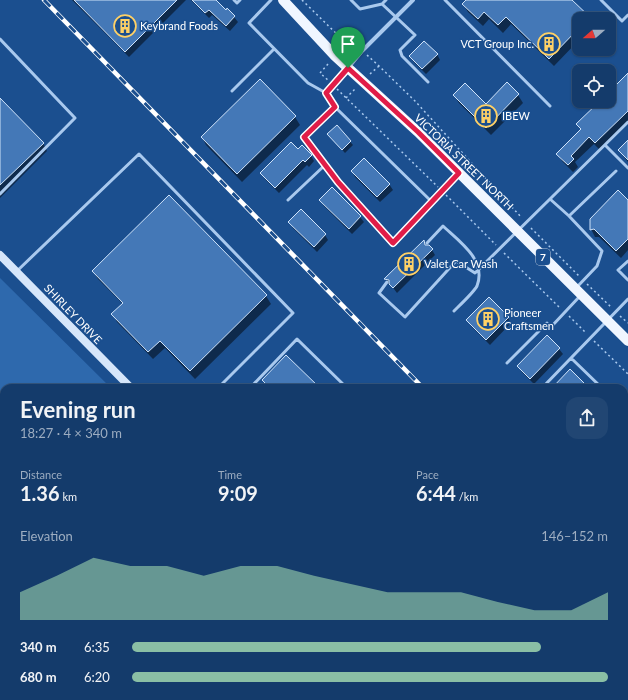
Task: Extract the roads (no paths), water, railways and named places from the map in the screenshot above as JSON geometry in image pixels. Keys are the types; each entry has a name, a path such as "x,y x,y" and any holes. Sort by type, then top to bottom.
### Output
{"main road":[{"name":"VICTORIA STREET NORTH","path":"283,0 348,68 418,132 628,341"}],"street":[{"path":"348,68 362,51 412,0"},
{"name":"SHIRLEY DRIVE","path":"0,255 127,384"}],"lane":[{"path":"234,0 237,3 240,0"},
{"path":"271,0 249,23 308,83 326,93 335,107 432,202"},
{"path":"351,0 360,9 382,4 386,0"},
{"path":"445,0 550,106"},
{"path":"601,0 622,21 628,15"},
{"path":"382,4 415,35 400,50 402,56 428,82"},
{"path":"0,39 74,118 0,194"},
{"path":"232,91 274,49"},
{"path":"326,93 348,68"},
{"path":"335,107 304,137 338,182 393,243 459,173"},
{"path":"387,282 379,293 405,317 456,261 475,273 627,124"},
{"path":"604,146 628,168"},
{"path":"16,272 139,154 293,313 222,384"},
{"path":"288,200 325,165"},
{"path":"569,216 616,171"},
{"path":"507,363 547,323 550,327 579,292 597,266 602,251 569,216 550,199"},
{"path":"426,242 443,226 472,254 480,269 477,286 454,311"},
{"path":"628,261 618,270 628,280"},
{"path":"546,384 628,299"},
{"path":"254,384 297,339 344,384"},
{"path":"571,358 598,384"}],"railway":[{"path":"44,0 419,384"}],"place":[{"name":"Keybrand Foods","path":"125,26"},
{"name":"VCT Group Inc.","path":"549,44"},
{"name":"IBEW","path":"486,116"},
{"name":"Valet Car Wash","path":"409,264"},
{"name":"Pioneer Craftsmen","path":"488,319"}]}
